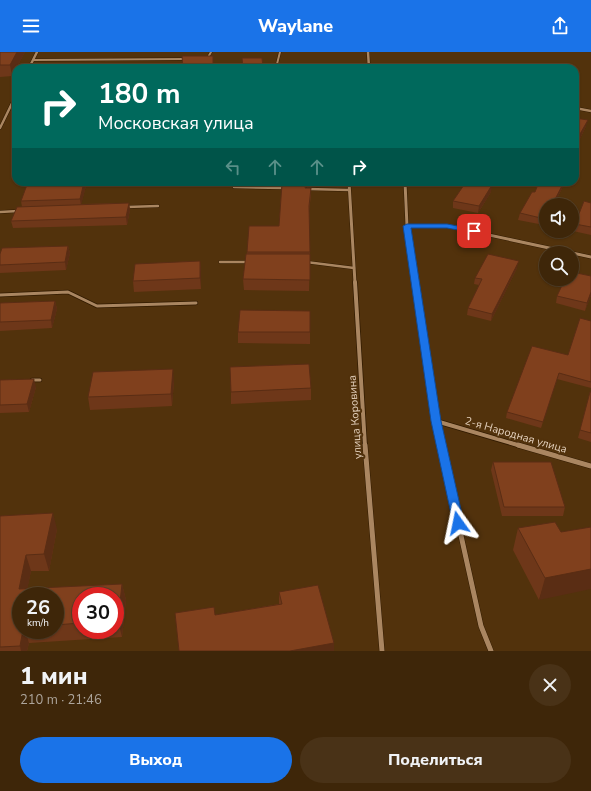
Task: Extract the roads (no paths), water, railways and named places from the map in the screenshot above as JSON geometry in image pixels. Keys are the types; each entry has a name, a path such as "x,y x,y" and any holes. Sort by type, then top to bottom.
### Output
{"street":[{"path":"31,64 37,52"},
{"path":"368,52 369,64"},
{"path":"0,128 12,103"},
{"path":"579,109 591,111"},
{"name":"улица Коровина","path":"349,186 360,378 382,651"},
{"path":"406,186 407,226 436,421 481,626 491,651"},
{"path":"407,226 447,226 591,257"},
{"name":"2-я Народная улица","path":"436,421 591,466"}],"lane":[{"path":"200,59 208,58 211,52"},
{"path":"277,64 280,52"},
{"path":"33,60 192,59"},
{"path":"234,187 288,188"},
{"path":"303,189 349,190"},
{"path":"119,207 158,206"},
{"path":"0,212 24,211"},
{"path":"220,262 251,262"},
{"path":"304,262 354,268"},
{"path":"0,295 68,292 97,306 196,302"},
{"path":"24,380 40,380"}]}
